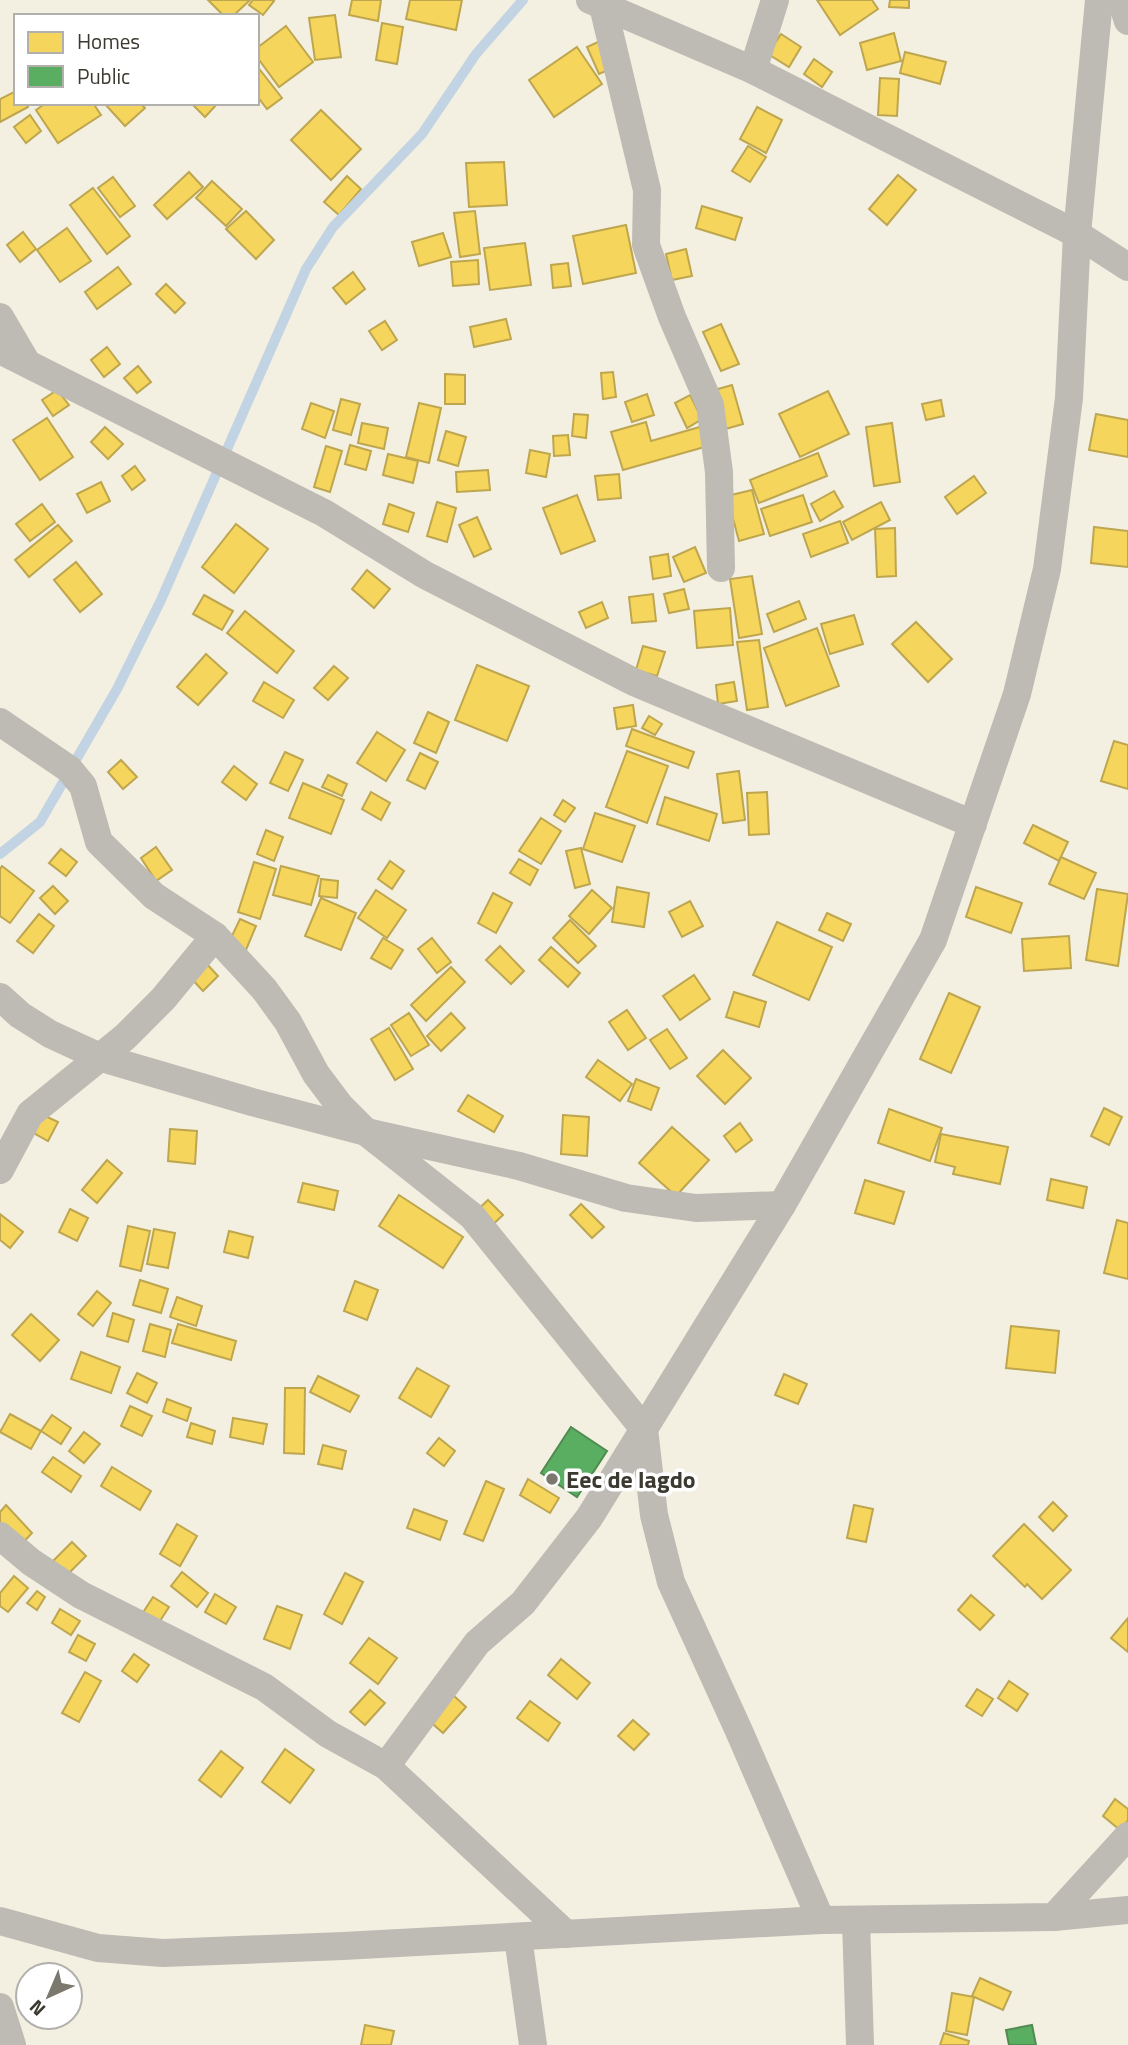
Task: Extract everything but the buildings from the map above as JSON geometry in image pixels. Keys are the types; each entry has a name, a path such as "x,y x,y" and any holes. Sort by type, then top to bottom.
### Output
{"street":[{"path":"754,70 775,0"},
{"path":"386,1766 477,1643 523,1603 589,1518 782,1205 933,940 1017,694 1047,569 1069,398 1077,234 1099,0"},
{"path":"1121,0 1128,21"},
{"path":"597,3 754,70 1077,234 1128,267"},
{"path":"597,3 647,190 646,245 710,405 719,472 721,568"},
{"path":"0,317 27,363"},
{"path":"0,350 324,513 425,575 634,682 973,824"},
{"path":"0,722 69,769 83,786 99,842 154,896 215,936 264,989 288,1022 316,1074 340,1106 366,1132 471,1216 512,1263 644,1429 653,1515 671,1582 821,1920"},
{"path":"0,1170 30,1114 102,1058 163,999 215,936"},
{"path":"0,997 20,1015 50,1034 102,1058 252,1102 366,1132 519,1166 626,1198 696,1208 782,1205"},
{"path":"0,1536 31,1562 81,1595 264,1687 328,1734 386,1766 566,1934"},
{"path":"1054,1917 1128,1836"},
{"path":"0,1921 97,1948 163,1953 821,1920 1054,1917 1128,1910"},
{"path":"856,1921 860,2045"},
{"path":"518,1937 533,2045"},
{"path":"0,2007 12,2045"}],"waterway":[{"path":"0,854 40,822 117,689 161,600 306,269 333,227 422,134 476,54 523,0"}],"place":[{"name":"Eec de lagdo","path":"552,1479"}]}
